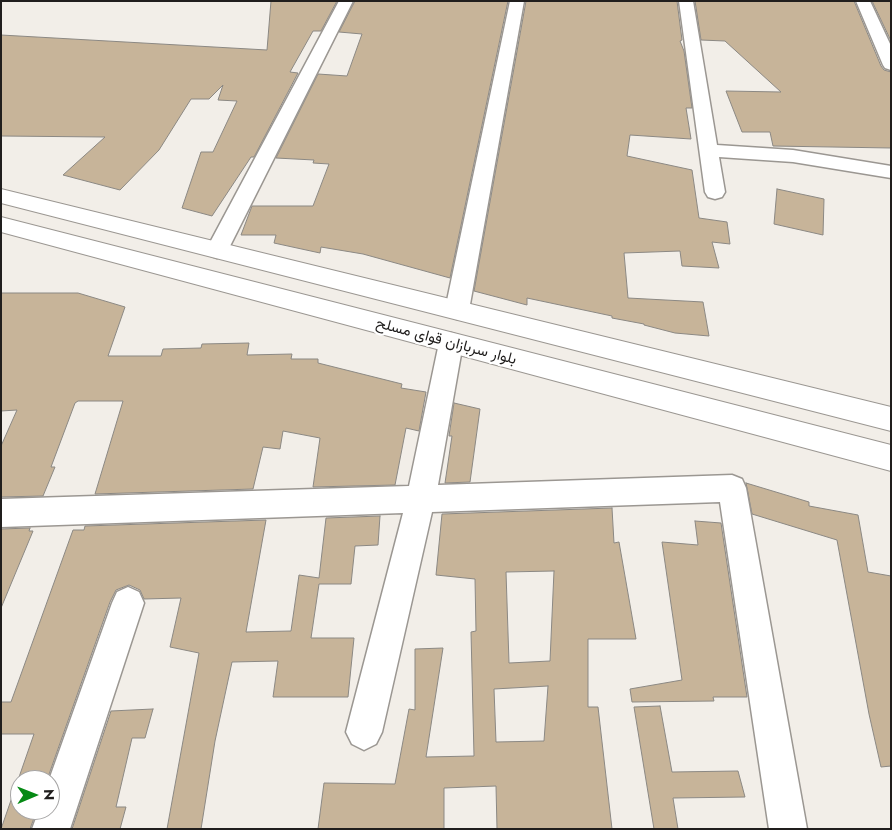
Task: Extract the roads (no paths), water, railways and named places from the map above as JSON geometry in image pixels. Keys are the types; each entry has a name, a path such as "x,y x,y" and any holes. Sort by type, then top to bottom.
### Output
{"main road":[{"path":"1,196 891,419"},
{"name":"بلوار سربازان قوای مسلح","path":"1,224 891,458"}],"street":[{"path":"217,250 346,1"},
{"path":"457,310 517,1"},
{"path":"686,1 715,192"},
{"path":"863,1 891,65"},
{"path":"709,150 793,156 891,172"},
{"path":"364,732 421,498 451,343"},
{"path":"1,512 732,488 788,829"},
{"path":"52,829 128,604"}]}
